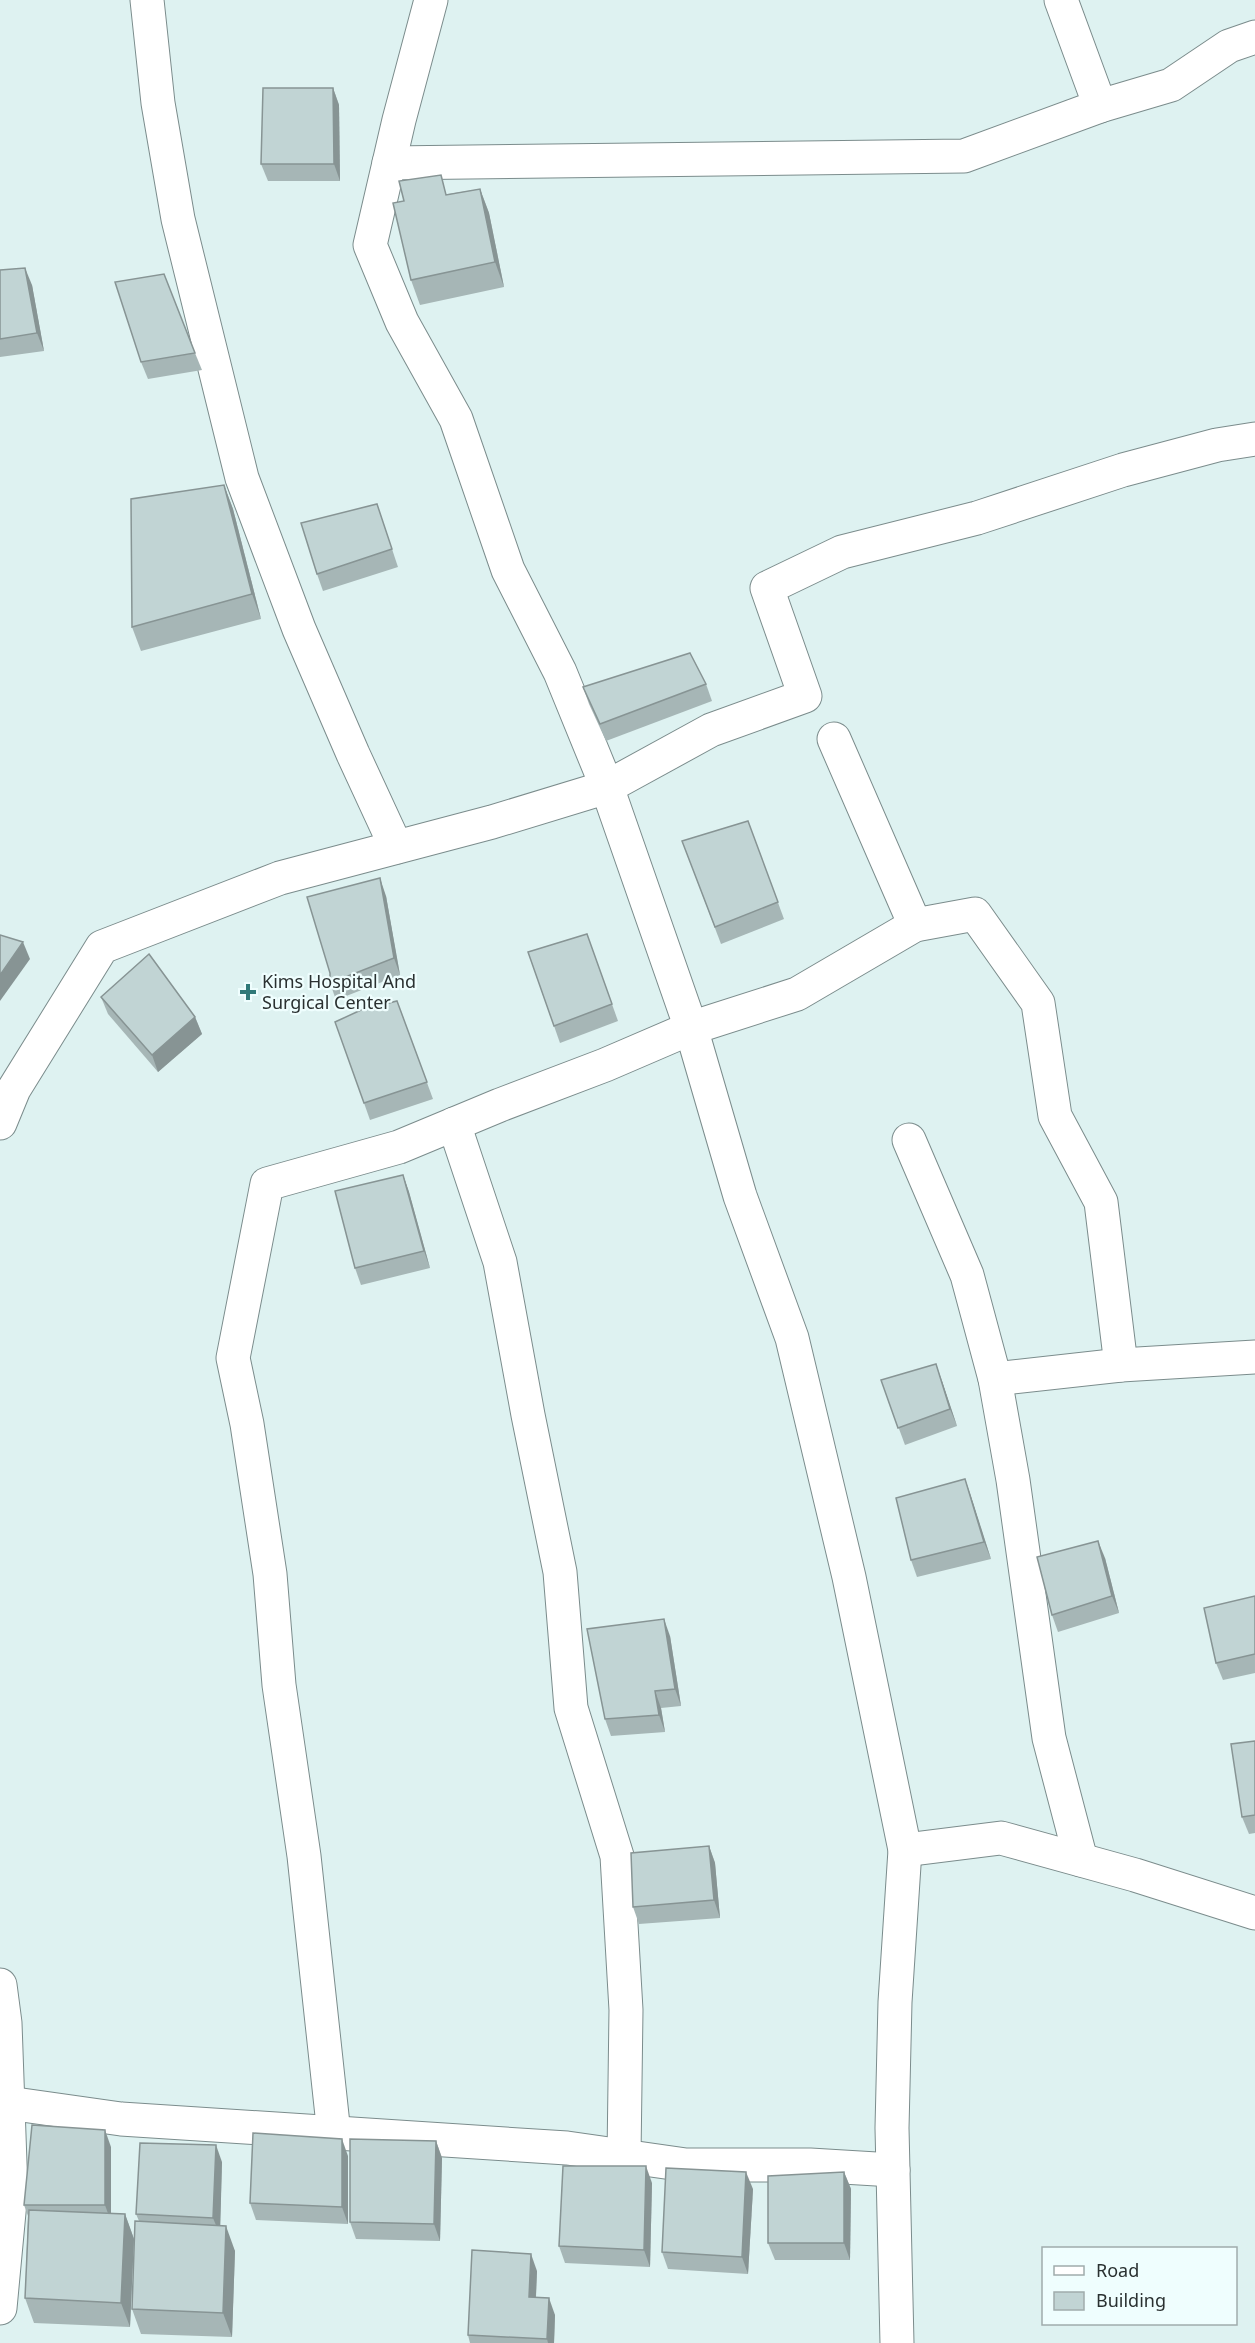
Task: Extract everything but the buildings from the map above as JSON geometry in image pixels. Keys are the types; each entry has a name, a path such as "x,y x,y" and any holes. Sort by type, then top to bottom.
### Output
{"street":[{"path":"147,0 158,103 178,219 242,478 299,629 396,847"},
{"path":"430,0 370,245 402,322 456,418 508,570 560,672 607,787 691,1028 740,1196 792,1338 849,1577 905,1850 895,2002 892,2127 897,2343"},
{"path":"1061,0 1100,106"},
{"path":"389,164 964,156 1100,106 1171,86 1229,46 1255,37"},
{"path":"0,1123 14,1089 102,947 280,878 492,822 607,787 711,730 805,696 766,588 842,552 977,518 1123,470 1217,445 1255,439"},
{"path":"834,740 915,925"},
{"path":"334,2134 304,1856 279,1685 270,1574 247,1424 233,1358 267,1184 399,1147 605,1065 691,1028 797,994 915,925 975,914 1038,1002 1055,1116 1101,1202 1121,1365"},
{"path":"454,1124 500,1262 560,1572 571,1708 617,1856 626,2010 624,2156"},
{"path":"909,1140 967,1275 995,1379 1013,1480 1049,1738 1081,1860"},
{"path":"995,1379 1121,1365 1255,1357"},
{"path":"905,1850 1001,1838 1255,1913"},
{"path":"0,1985 5,2023 11,2191 0,2308"},
{"path":"8,2103 121,2120 567,2148 687,2165 810,2165 893,2170"}],"place":[{"name":"Kims Hospital And Surgical Center","path":"248,992"}]}
